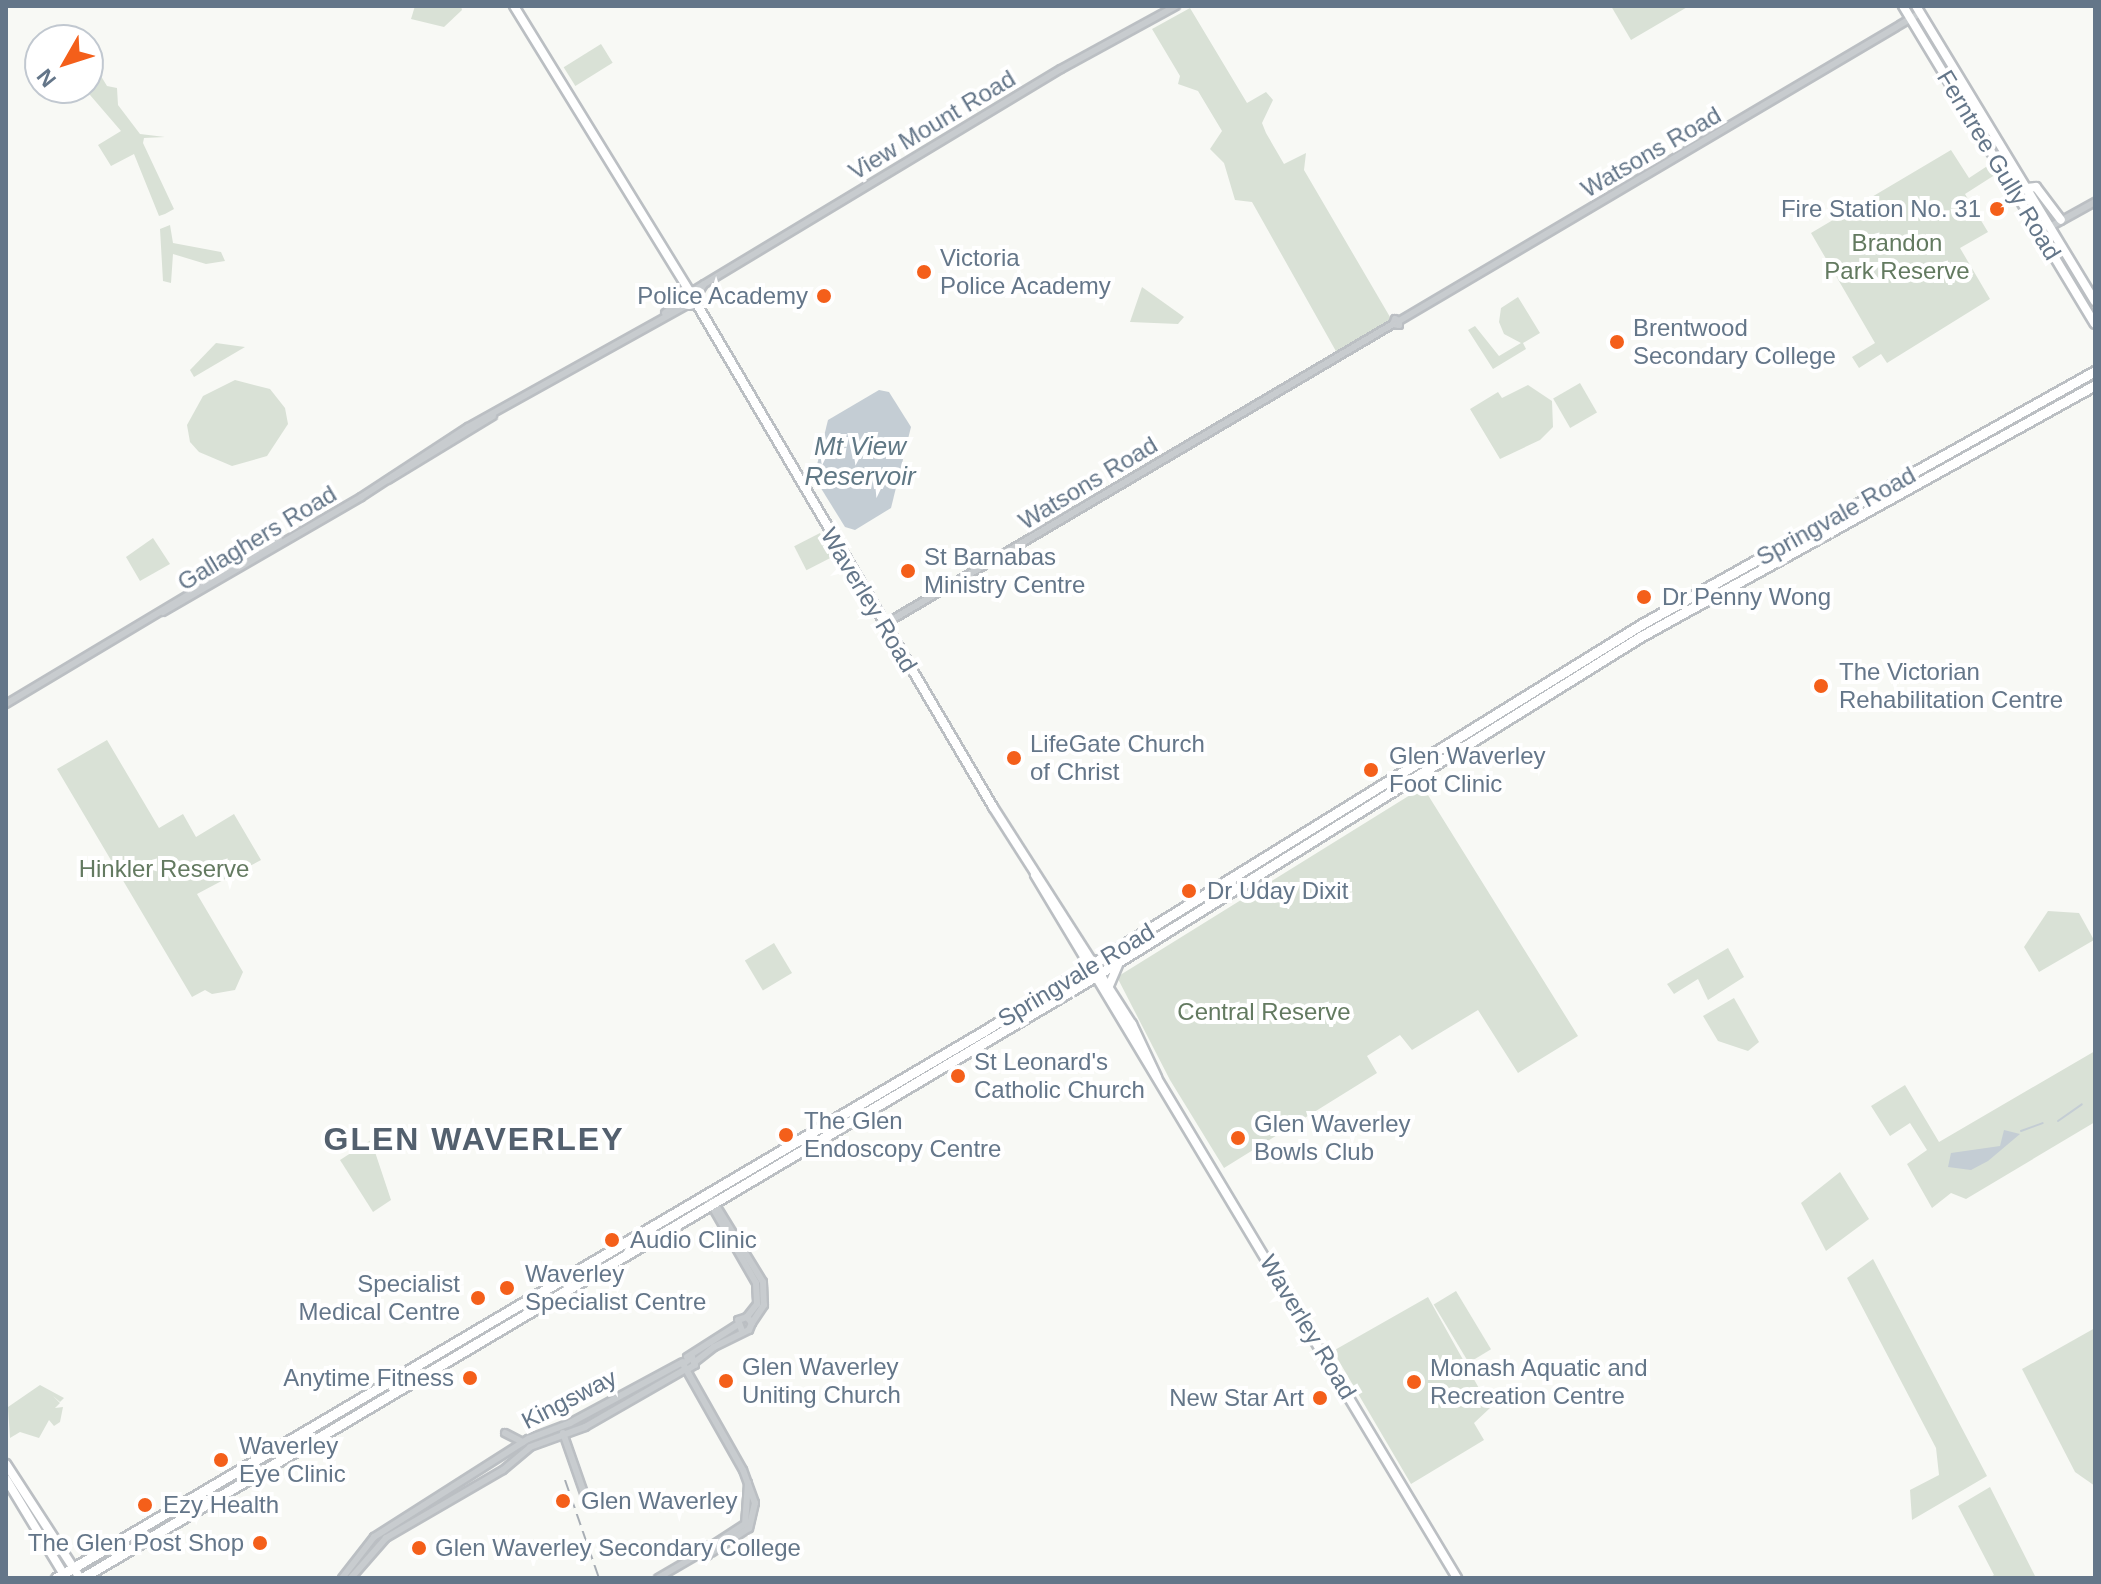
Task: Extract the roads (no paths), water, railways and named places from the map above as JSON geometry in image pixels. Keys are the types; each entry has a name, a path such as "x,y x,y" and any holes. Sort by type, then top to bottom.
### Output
{"highway":[{"name":"Springvale Road","path":"81,1578 98,1573 987,1034 1077,974 1642,624 2095,371"},
{"name":"Springvale Road","path":"987,1034 1098,975 1640,637 2095,385"},
{"name":"Springvale Road","path":"62,1576 505,1315 711,1199"},
{"path":"528,1302 533,1311"},
{"path":"505,1328 505,1315 517,1321"},
{"path":"159,1518 166,1529"}],"main road":[{"name":"Waverley Road","path":"514,6 883,625 1106,988 1457,1578"},
{"name":"Ferntree Gully Road","path":"1903,6 2095,324"},
{"name":"Ferntree Gully Road","path":"1918,10 2095,301"},
{"path":"2027,188 2036,187 2063,219 2058,239"},
{"path":"1077,974 1084,953 1107,956"},
{"path":"1082,984 1106,988 1119,962"},
{"path":"6,1464 81,1578"},
{"path":"6,1479 62,1576"},
{"path":"65,1554 87,1560"}],"street":[{"name":"View Mount Road","path":"689,298 709,279 1048,76 1176,6"},
{"name":"Watsons Road","path":"883,625 1911,19 1918,10"},
{"path":"2041,232 2095,202"},
{"name":"Gallaghers Road","path":"6,704 689,298"},
{"path":"686,1364 695,1364 750,1320 757,1304 757,1285 711,1199"},
{"path":"739,1328 750,1320"},
{"name":"Kingsway","path":"351,1578 376,1546 505,1469 530,1447 581,1428 739,1328"},
{"path":"686,1364 695,1364"},
{"path":"658,1578 699,1554 700,1546 710,1550 744,1533 752,1511 748,1483 686,1364"},
{"name":"Kingsway","path":"342,1578 368,1542 523,1442 576,1420 686,1364"},
{"path":"695,1364 698,1385"},
{"path":"576,1420 581,1428"},
{"path":"560,1426 584,1493"},
{"path":"505,1433 523,1442"}],"water":[{"name":"Mt View Reservoir","path":"879,390 889,392 911,427 891,508 855,530 845,527 814,477 828,420"},
{"path":"2004,1130 2020,1134 1988,1161 1971,1170 1948,1167 1951,1153 2000,1146"}],"waterway":[{"path":"2058,1121 2082,1104"},
{"path":"2021,1131 2043,1123"}],"railway":[{"path":"565,1480 599,1578"}],"place":[{"name":"Fire Station No. 31","path":"1997,209"},
{"name":"Victoria Police Academy","path":"924,272"},
{"name":"Police Academy","path":"824,296"},
{"name":"Brentwood Secondary College","path":"1617,342"},
{"name":"St Barnabas Ministry Centre","path":"908,571"},
{"name":"Dr Penny Wong","path":"1644,597"},
{"name":"The Victorian Rehabilitation Centre","path":"1821,686"},
{"name":"LifeGate Church of Christ","path":"1014,758"},
{"name":"Glen Waverley Foot Clinic","path":"1371,770"},
{"name":"Dr Uday Dixit","path":"1189,891"},
{"name":"St Leonard's Catholic Church","path":"958,1076"},
{"name":"The Glen Endoscopy Centre","path":"786,1135"},
{"name":"Glen Waverley Bowls Club","path":"1238,1138"},
{"name":"Audio Clinic","path":"612,1240"},
{"name":"Waverley Specialist Centre","path":"507,1288"},
{"name":"Specialist Medical Centre","path":"478,1298"},
{"name":"Anytime Fitness","path":"470,1378"},
{"name":"Glen Waverley Uniting Church","path":"726,1381"},
{"name":"Monash Aquatic and Recreation Centre","path":"1414,1382"},
{"name":"New Star Art","path":"1320,1398"},
{"name":"Waverley Eye Clinic","path":"221,1460"},
{"name":"Glen Waverley","path":"563,1501"},
{"name":"Ezy Health","path":"145,1505"},
{"name":"The Glen Post Shop","path":"260,1543"},
{"name":"Glen Waverley Secondary College","path":"419,1548"}],"district":[{"name":"GLEN WAVERLEY","path":"474,1139"}],"park label":[{"name":"Brandon Park Reserve","path":"1897,257"},
{"name":"Hinkler Reserve","path":"164,869"},
{"name":"Central Reserve","path":"1264,1012"}]}
